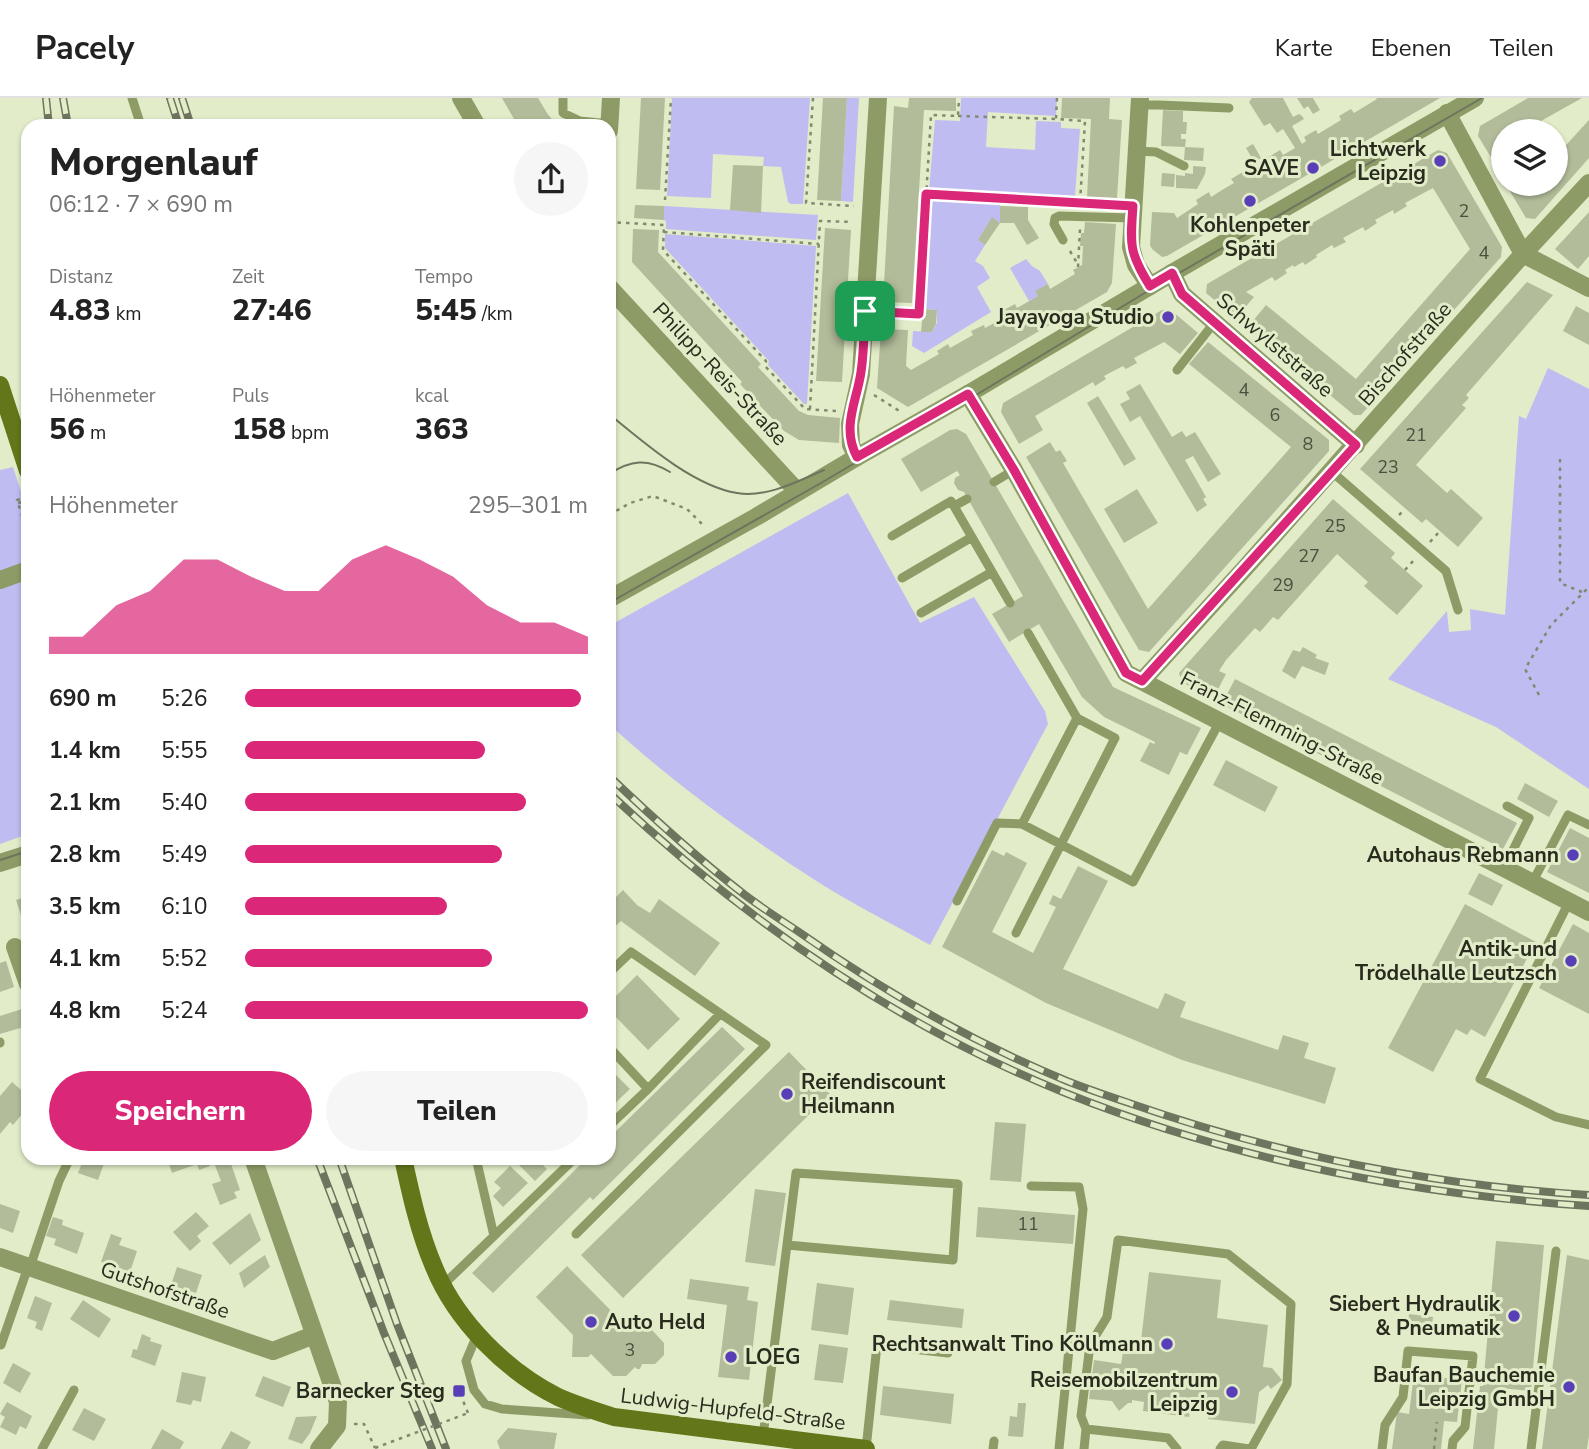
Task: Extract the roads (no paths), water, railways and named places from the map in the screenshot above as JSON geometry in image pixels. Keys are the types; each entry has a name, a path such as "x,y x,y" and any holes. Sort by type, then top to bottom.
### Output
{"main road":[{"path":"0,385 21,450"},
{"name":"Ludwig-Hupfeld-Straße","path":"405,1165 420,1228 434,1269 443,1285 477,1335 528,1380 585,1408 614,1417 764,1441 866,1449"}],"street":[{"path":"461,98 473,119"},
{"path":"610,119 611,98"},
{"path":"857,457 851,445 850,424 861,374 878,98"},
{"path":"616,596 717,540 1475,98"},
{"path":"1140,102 1137,151 1128,210 1131,247 1136,265 1150,286"},
{"path":"1447,113 1523,254 1589,288"},
{"name":"Bischofstraße","path":"1142,681 1589,183"},
{"name":"Schwylststraße","path":"1172,273 1182,294 1356,445"},
{"name":"Philipp-Reis-Straße","path":"616,295 798,492"},
{"name":"Franz-Flemming-Straße","path":"968,394 1014,470 1126,673 1589,912"},
{"path":"0,580 21,572"},
{"path":"0,863 21,856"},
{"path":"15,947 21,964"},
{"path":"255,1165 338,1402 337,1426 319,1449"},
{"name":"Gutshofstraße","path":"0,1257 273,1351 314,1335"}],"lane":[{"path":"132,98 139,119"},
{"path":"563,98 563,113 576,119"},
{"path":"1140,102 1229,108"},
{"path":"1137,151 1156,152 1184,166"},
{"path":"1063,240 1054,224 1055,218 1059,216 1128,210"},
{"path":"1177,370 1214,323"},
{"path":"994,482 1014,470"},
{"path":"1331,471 1446,571 1458,610"},
{"path":"954,506 967,499"},
{"path":"892,537 951,501 1010,603"},
{"path":"902,578 972,537"},
{"path":"922,613 992,572"},
{"path":"1016,933 1115,738 1077,718 1028,632"},
{"path":"1023,824 1077,718"},
{"path":"957,901 996,823 1023,824 1133,882 1220,721"},
{"path":"1504,868 1529,818 1507,807"},
{"path":"1532,883 1568,815 1589,825"},
{"path":"1569,902 1479,1079 1556,1117 1589,1125"},
{"path":"576,1234 766,1045 631,952 616,966"},
{"path":"616,1119 720,1014"},
{"path":"616,1055 648,1089"},
{"path":"1,1345 67,1165"},
{"path":"478,1165 494,1236"},
{"path":"443,1285 568,1165"},
{"path":"764,1441 787,1245 796,1173 958,1184 953,1260 787,1245"},
{"path":"1031,1186 1079,1187 1083,1209 1059,1449"},
{"path":"1084,1449 1087,1429 1081,1416 1090,1345 1107,1317 1118,1240 1228,1254 1291,1304 1287,1384 1250,1449 1223,1445 1220,1449"},
{"path":"1531,1449 1556,1251"},
{"path":"477,1335 466,1361 474,1390 485,1404 502,1409 614,1417"},
{"path":"866,1449 877,1345 948,1353"},
{"path":"1385,1448 1385,1425 1403,1397 1408,1351 1473,1356 1465,1427 1453,1441 1452,1449"},
{"path":"42,1449 75,1390"},
{"path":"1087,1429 1168,1438 1177,1449"}],"tram line":[{"path":"616,599 926,421 971,398 1148,291 1482,98"},
{"path":"616,420 669,461 720,489 748,494 771,491 824,470"},
{"path":"616,470 639,462 654,464 670,472"},
{"path":"0,860 21,853"}],"railway":[{"path":"46,98 48,119"},
{"path":"63,98 67,119"},
{"path":"170,98 177,119"},
{"path":"182,98 189,119"},
{"path":"616,782 727,881 831,954 929,1014 997,1050 1067,1081 1242,1138 1356,1165 1471,1184 1589,1195"},
{"path":"616,799 712,882 822,964 939,1034 1000,1065 1063,1092 1190,1136 1321,1170 1454,1193 1589,1206"},
{"path":"320,1165 432,1449"},
{"path":"341,1165 397,1324 446,1449"}],"place":[{"name":"Lichtwerk Leipzig","path":"1440,161"},
{"name":"SAVE","path":"1313,168"},
{"name":"Kohlenpeter Späti","path":"1250,201"},
{"name":"Jayayoga Studio","path":"1168,317"},
{"name":"Autohaus Rebmann","path":"1573,855"},
{"name":"Antik-und Trödelhalle Leutzsch","path":"1571,961"},
{"name":"Reifendiscount Heilmann","path":"787,1094"},
{"name":"Siebert Hydraulik & Pneumatik","path":"1514,1316"},
{"name":"Auto Held","path":"591,1322"},
{"name":"Rechtsanwalt Tino Köllmann","path":"1167,1344"},
{"name":"LOEG","path":"731,1357"},
{"name":"Baufan Bauchemie Leipzig GmbH","path":"1569,1387"},
{"name":"Barnecker Steg","path":"459,1391"},
{"name":"Reisemobilzentrum Leipzig","path":"1232,1392"}]}
